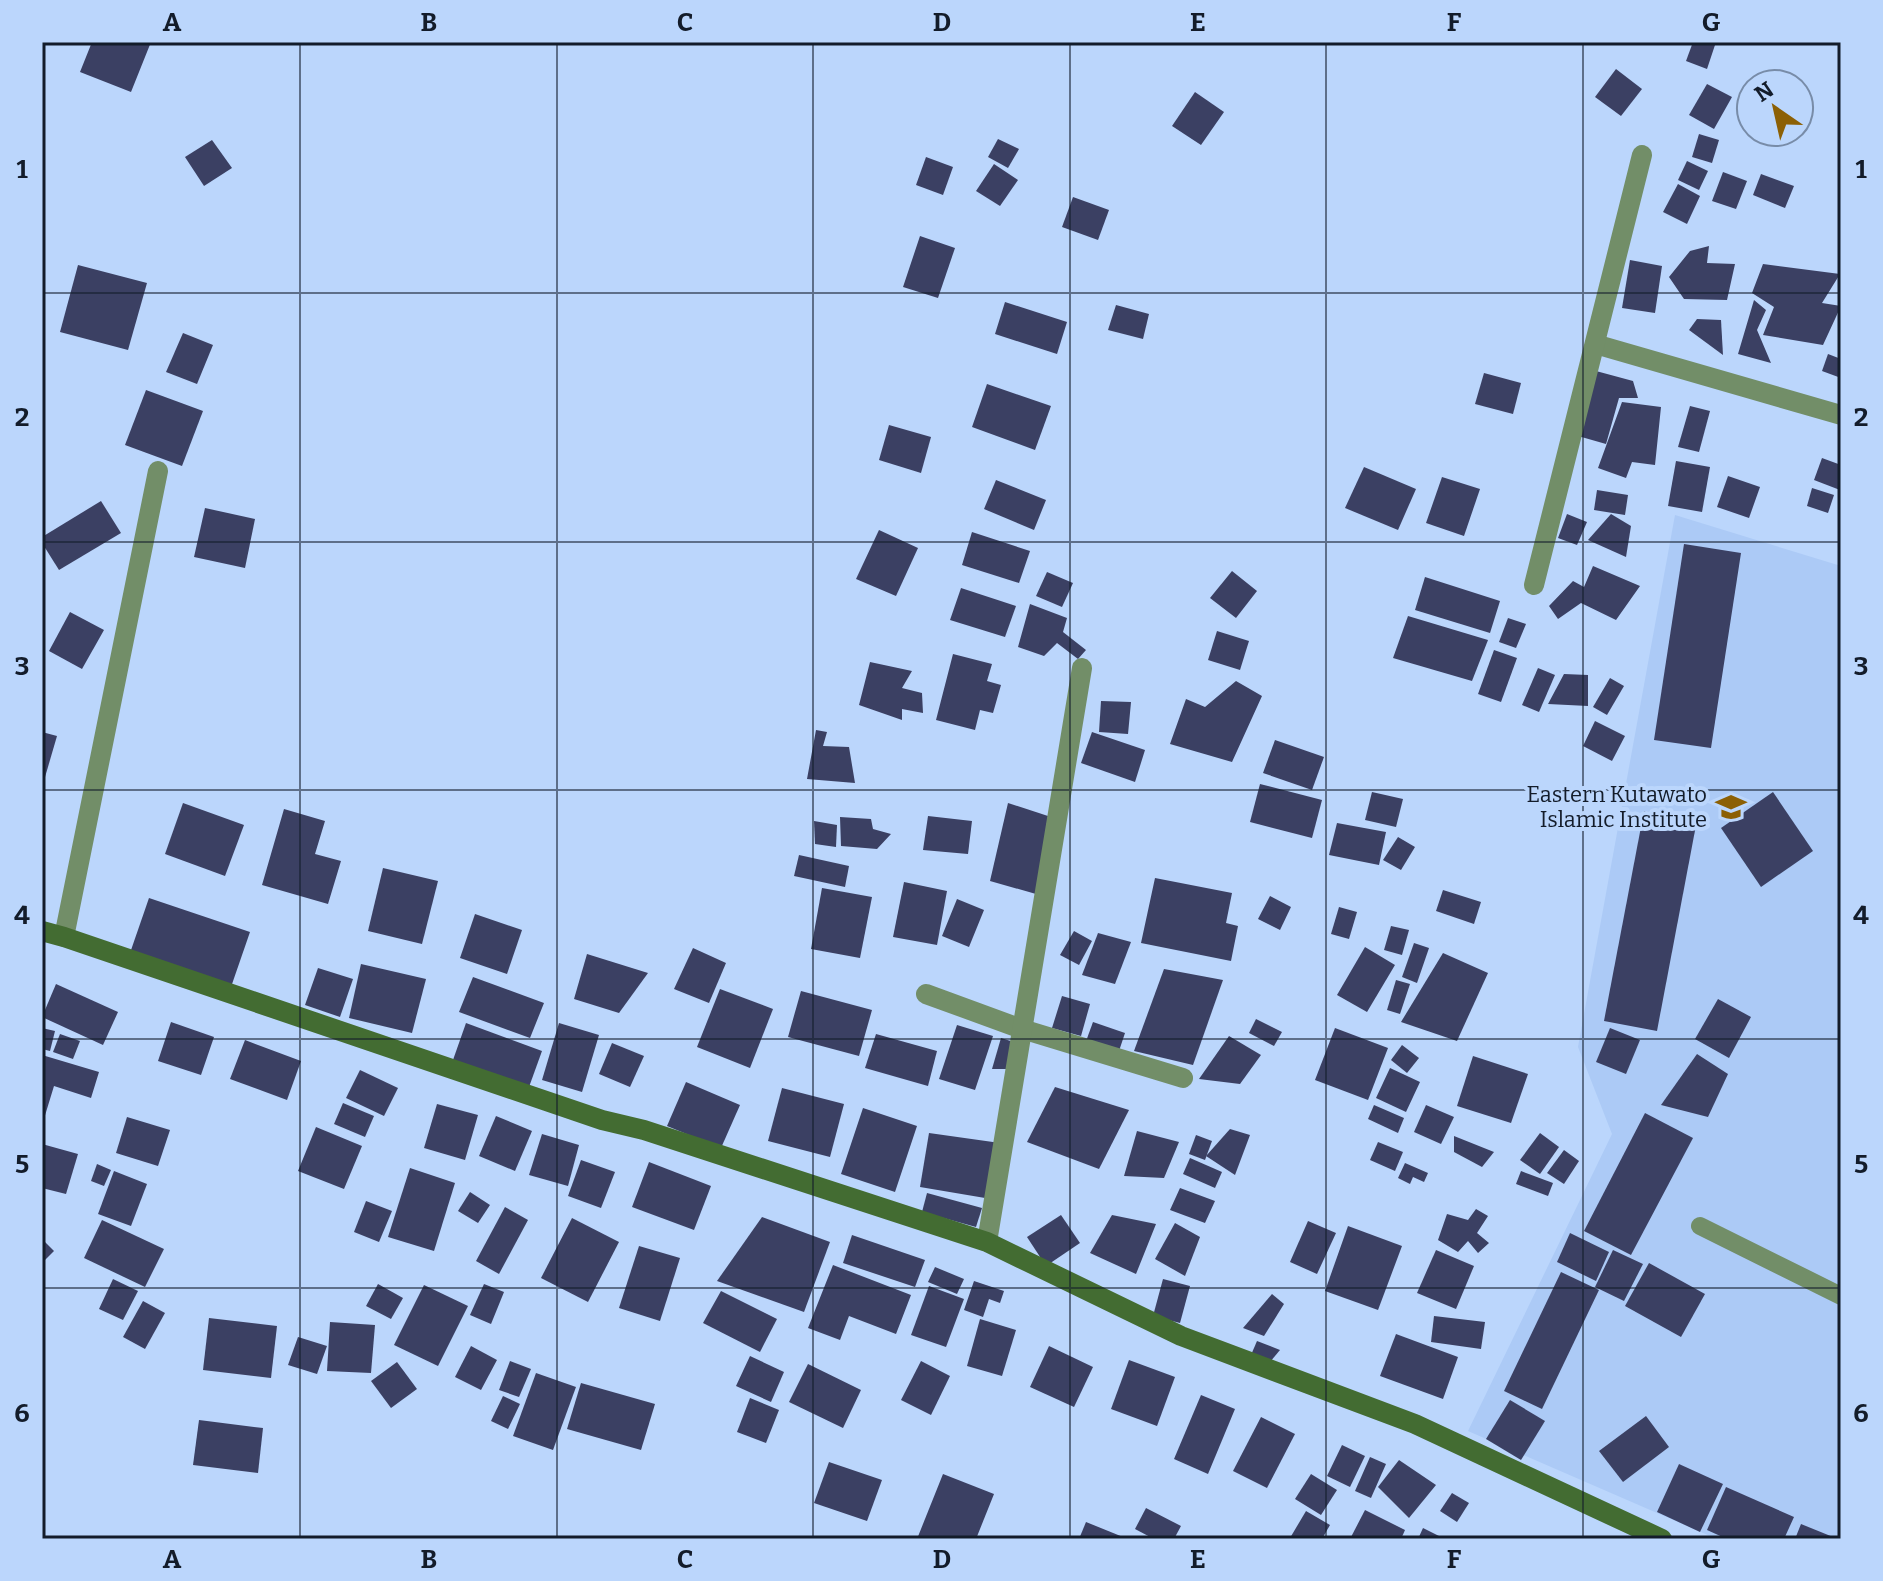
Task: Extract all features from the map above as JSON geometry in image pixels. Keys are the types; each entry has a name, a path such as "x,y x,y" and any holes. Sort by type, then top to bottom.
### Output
{"street":[{"path":"1534,585 1642,155"},
{"path":"1595,344 1841,415"},
{"path":"64,937 158,471"},
{"path":"987,1242 1082,668"},
{"path":"42,931 602,1120 644,1130 987,1242 1181,1336 1415,1424 1662,1539"},
{"path":"926,994 1022,1029 1183,1078"}],"lane":[{"path":"1700,1226 1841,1296"}],"shaded area":[{"name":"Eastern Kutawato Islamic Institute","path":"1675,515 1841,566 1841,1539 1717,1539 1468,1431 1612,1134 1578,1047"}],"building":[{"path":"92,42 151,42 131,92 80,72"},
{"path":"1693,42 1716,42 1707,69 1686,61"},
{"path":"1616,69 1642,89 1621,116 1595,97"},
{"path":"1707,84 1732,97 1714,129 1689,115"},
{"path":"1195,92 1224,112 1201,145 1172,126"},
{"path":"1699,134 1719,140 1712,163 1692,157"},
{"path":"998,139 1019,149 1008,168 988,157"},
{"path":"212,140 232,168 204,186 185,157"},
{"path":"926,157 953,167 943,195 916,185"},
{"path":"1687,161 1708,171 1699,190 1678,180"},
{"path":"994,164 1018,180 1000,206 976,191"},
{"path":"1723,172 1747,181 1736,209 1712,201"},
{"path":"1761,174 1794,186 1785,208 1753,195"},
{"path":"1678,184 1700,196 1687,224 1663,212"},
{"path":"1073,197 1109,210 1098,240 1062,227"},
{"path":"920,236 955,248 938,298 903,287"},
{"path":"1709,246 1707,263 1735,264 1727,300 1684,299 1669,277 1690,251"},
{"path":"1630,260 1662,266 1655,313 1622,308"},
{"path":"1763,264 1840,274 1822,303 1841,306 1823,345 1763,335 1774,307 1752,293"},
{"path":"78,265 147,283 128,350 60,332"},
{"path":"1754,300 1766,310 1757,330 1771,363 1738,354"},
{"path":"1005,302 1067,322 1057,354 995,334"},
{"path":"1116,305 1149,314 1143,339 1108,330"},
{"path":"1697,319 1721,320 1723,355 1689,330"},
{"path":"183,333 213,345 197,384 166,372"},
{"path":"1828,354 1841,359 1841,378 1822,371"},
{"path":"1596,371 1633,381 1638,398 1619,398 1606,444 1578,436"},
{"path":"1484,373 1521,383 1513,414 1475,404"},
{"path":"987,384 1051,406 1035,450 972,427"},
{"path":"146,390 203,411 182,466 125,445"},
{"path":"1622,402 1661,407 1655,465 1632,462 1626,478 1598,468"},
{"path":"1690,406 1710,411 1699,452 1678,447"},
{"path":"889,425 931,437 921,473 879,460"},
{"path":"1822,458 1841,465 1840,490 1814,480"},
{"path":"1676,461 1710,467 1702,512 1668,506"},
{"path":"1364,467 1416,489 1398,530 1345,508"},
{"path":"1728,476 1760,487 1749,518 1717,507"},
{"path":"1442,477 1480,489 1464,536 1426,523"},
{"path":"996,480 1046,500 1034,530 984,509"},
{"path":"1812,488 1834,495 1828,513 1807,506"},
{"path":"1597,490 1628,495 1625,515 1594,510"},
{"path":"101,501 121,533 59,570 42,543 42,537"},
{"path":"205,508 255,519 245,568 194,557"},
{"path":"1567,514 1587,522 1577,545 1558,538"},
{"path":"1611,514 1631,526 1626,557 1588,540"},
{"path":"879,530 918,548 896,596 856,579"},
{"path":"972,532 1030,551 1019,583 962,565"},
{"path":"1684,544 1741,553 1711,748 1654,740"},
{"path":"1593,566 1640,586 1616,620 1581,603 1558,619 1549,606 1573,581 1584,587"},
{"path":"1232,571 1257,591 1236,618 1210,598"},
{"path":"1047,572 1073,583 1062,607 1036,596"},
{"path":"1425,577 1500,601 1490,633 1415,610"},
{"path":"961,588 1016,606 1005,637 950,620"},
{"path":"1030,604 1067,618 1063,632 1086,650 1078,659 1057,643 1044,656 1018,647"},
{"path":"70,612 104,630 82,669 49,651"},
{"path":"1408,616 1488,640 1472,681 1393,658"},
{"path":"1508,618 1526,624 1516,648 1499,642"},
{"path":"1217,631 1249,641 1240,670 1208,660"},
{"path":"1494,650 1517,658 1501,702 1478,694"},
{"path":"953,654 992,664 987,681 1001,685 993,713 980,710 975,730 936,720"},
{"path":"870,662 912,671 902,688 922,693 923,713 902,709 902,720 859,705"},
{"path":"1538,668 1555,675 1539,712 1522,705"},
{"path":"1564,674 1588,675 1588,706 1548,704"},
{"path":"1610,678 1624,686 1607,715 1593,707"},
{"path":"1236,681 1262,696 1232,762 1170,744 1186,699 1205,707"},
{"path":"1101,701 1131,702 1128,734 1099,732"},
{"path":"1595,721 1625,736 1612,761 1583,746"},
{"path":"816,730 827,732 823,746 849,747 855,783 807,779"},
{"path":"42,732 57,736 43,784 42,784"},
{"path":"1092,732 1145,750 1135,782 1081,763"},
{"path":"1275,740 1324,757 1312,790 1263,773"},
{"path":"1260,784 1322,800 1312,838 1250,822"},
{"path":"1372,792 1403,799 1396,827 1365,820"},
{"path":"1773,792 1813,851 1761,887 1721,828"},
{"path":"183,803 244,825 225,876 165,854"},
{"path":"1008,803 1048,816 1036,894 990,881"},
{"path":"284,809 325,821 315,854 341,861 328,904 262,885"},
{"path":"1644,811 1697,820 1657,1031 1604,1021"},
{"path":"928,816 972,821 968,854 923,850"},
{"path":"840,817 871,819 873,829 891,834 877,849 841,846"},
{"path":"814,821 837,825 836,847 815,844"},
{"path":"1337,823 1386,832 1379,865 1329,855"},
{"path":"1398,837 1415,847 1401,870 1383,860"},
{"path":"799,855 849,866 845,887 794,876"},
{"path":"383,868 438,881 422,944 368,931"},
{"path":"1155,878 1232,893 1226,923 1238,926 1231,961 1141,943"},
{"path":"904,882 947,891 937,945 893,937"},
{"path":"822,888 872,897 860,958 811,949"},
{"path":"1443,890 1481,902 1474,924 1436,911"},
{"path":"1270,896 1291,907 1280,930 1258,919"},
{"path":"149,898 250,932 231,987 130,953"},
{"path":"957,899 984,910 969,947 942,936"},
{"path":"1339,907 1357,912 1349,939 1331,934"},
{"path":"475,914 522,930 507,974 460,958"},
{"path":"1391,926 1409,930 1402,955 1384,950"},
{"path":"1074,931 1092,941 1079,965 1060,955"},
{"path":"1098,933 1131,942 1115,984 1082,975"},
{"path":"1414,943 1429,948 1417,983 1402,977"},
{"path":"1365,947 1395,965 1367,1012 1337,995"},
{"path":"693,948 726,963 709,1003 674,989"},
{"path":"1443,953 1488,973 1457,1041 1401,1022"},
{"path":"587,954 648,973 619,1013 574,999"},
{"path":"361,964 426,979 412,1033 349,1018"},
{"path":"318,968 353,979 340,1017 305,1005"},
{"path":"1164,969 1223,980 1193,1065 1134,1051"},
{"path":"473,977 544,1003 530,1038 459,1012"},
{"path":"1396,980 1410,984 1400,1014 1387,1010"},
{"path":"56,984 118,1012 103,1045 42,1017"},
{"path":"720,989 773,1009 750,1068 697,1047"},
{"path":"801,991 872,1010 859,1056 788,1037"},
{"path":"1062,996 1090,1004 1081,1036 1052,1028"},
{"path":"1718,999 1751,1017 1729,1058 1695,1039"},
{"path":"1256,1019 1282,1032 1274,1046 1249,1033"},
{"path":"171,1022 214,1037 201,1075 158,1061"},
{"path":"1093,1022 1125,1033 1118,1054 1085,1044"},
{"path":"466,1023 542,1051 529,1087 453,1060"},
{"path":"559,1023 599,1035 582,1092 542,1080"},
{"path":"957,1025 993,1036 975,1090 939,1079"},
{"path":"42,1028 55,1031 50,1051 42,1049"},
{"path":"1335,1028 1388,1048 1368,1100 1315,1080"},
{"path":"1610,1028 1640,1040 1626,1074 1596,1062"},
{"path":"60,1034 80,1041 73,1059 53,1052"},
{"path":"876,1034 937,1051 928,1086 865,1068"},
{"path":"1229,1036 1261,1055 1240,1084 1199,1079"},
{"path":"1001,1038 1017,1043 1008,1069 992,1069"},
{"path":"245,1040 301,1061 287,1100 230,1079"},
{"path":"612,1043 644,1056 630,1087 599,1074"},
{"path":"1402,1045 1419,1058 1407,1073 1391,1060"},
{"path":"1697,1054 1728,1074 1708,1117 1661,1105"},
{"path":"42,1055 99,1072 91,1098 54,1086 43,1122"},
{"path":"1473,1056 1528,1074 1511,1123 1457,1106"},
{"path":"1390,1068 1420,1082 1406,1112 1376,1098"},
{"path":"360,1070 398,1088 384,1116 346,1098"},
{"path":"686,1082 740,1105 721,1148 667,1126"},
{"path":"1055,1087 1129,1110 1099,1169 1027,1142"},
{"path":"782,1088 844,1104 830,1157 768,1141"},
{"path":"343,1103 374,1116 365,1137 334,1124"},
{"path":"437,1104 478,1115 465,1160 424,1148"},
{"path":"1374,1105 1404,1118 1398,1133 1368,1119"},
{"path":"1426,1105 1454,1117 1441,1144 1414,1132"},
{"path":"863,1108 917,1126 895,1192 841,1174"},
{"path":"1645,1113 1693,1138 1631,1255 1584,1231"},
{"path":"496,1116 532,1131 515,1171 479,1156"},
{"path":"127,1117 170,1130 158,1166 116,1153"},
{"path":"316,1127 362,1146 344,1189 298,1171"},
{"path":"1230,1129 1250,1135 1235,1175 1206,1156"},
{"path":"1137,1131 1179,1142 1164,1178 1124,1176"},
{"path":"929,1133 1000,1143 991,1199 920,1187"},
{"path":"1540,1133 1559,1147 1540,1174 1520,1160"},
{"path":"542,1134 579,1145 568,1186 529,1175"},
{"path":"1196,1135 1212,1141 1205,1160 1189,1154"},
{"path":"1454,1136 1494,1152 1482,1167 1454,1152"},
{"path":"1378,1142 1403,1152 1395,1171 1370,1160"},
{"path":"42,1144 78,1154 66,1194 42,1188"},
{"path":"1564,1150 1579,1161 1564,1184 1547,1173"},
{"path":"1190,1158 1222,1172 1215,1188 1183,1174"},
{"path":"581,1160 615,1172 601,1208 568,1196"},
{"path":"649,1162 711,1186 694,1230 632,1207"},
{"path":"1405,1163 1428,1173 1424,1182 1413,1177 1410,1184 1398,1178"},
{"path":"97,1164 111,1170 104,1186 91,1181"},
{"path":"410,1168 455,1183 434,1251 388,1237"},
{"path":"114,1171 147,1184 131,1226 98,1214"},
{"path":"1521,1171 1553,1183 1548,1196 1516,1184"},
{"path":"1180,1188 1215,1201 1205,1223 1170,1210"},
{"path":"470,1192 490,1205 478,1223 458,1211"},
{"path":"927,1193 982,1208 976,1227 922,1212"},
{"path":"366,1201 392,1211 379,1242 354,1232"},
{"path":"505,1207 528,1220 499,1274 476,1261"},
{"path":"1476,1209 1488,1216 1477,1233 1489,1243 1478,1253 1468,1241 1458,1252 1438,1240 1447,1214 1468,1220"},
{"path":"1061,1215 1080,1243 1046,1266 1027,1237"},
{"path":"1112,1215 1156,1224 1136,1274 1090,1253"},
{"path":"762,1217 830,1242 804,1312 717,1281"},
{"path":"572,1218 619,1242 588,1302 541,1278"},
{"path":"102,1220 164,1249 145,1287 84,1258"},
{"path":"1308,1221 1336,1233 1317,1274 1290,1262"},
{"path":"1175,1223 1200,1237 1185,1276 1155,1259"},
{"path":"1348,1226 1402,1246 1378,1310 1325,1291"},
{"path":"1570,1233 1609,1252 1596,1281 1557,1262"},
{"path":"852,1235 925,1260 915,1287 843,1263"},
{"path":"42,1239 54,1251 42,1263"},
{"path":"639,1246 680,1258 660,1321 619,1308"},
{"path":"1436,1250 1474,1266 1456,1309 1417,1293"},
{"path":"1613,1250 1643,1264 1624,1301 1595,1287"},
{"path":"1649,1263 1705,1294 1681,1337 1625,1306"},
{"path":"833,1265 911,1295 896,1334 849,1316 840,1340 808,1328"},
{"path":"935,1267 964,1279 957,1294 928,1282"},
{"path":"1561,1272 1599,1290 1542,1409 1504,1391"},
{"path":"113,1279 138,1291 123,1320 99,1309"},
{"path":"1163,1279 1190,1286 1180,1323 1153,1316"},
{"path":"974,1281 1004,1291 1000,1303 989,1299 983,1317 964,1310"},
{"path":"378,1284 403,1298 391,1319 366,1306"},
{"path":"484,1284 504,1292 491,1324 470,1315"},
{"path":"424,1285 468,1306 438,1366 394,1345"},
{"path":"929,1286 964,1299 946,1347 911,1335"},
{"path":"721,1291 777,1319 760,1352 703,1323"},
{"path":"1272,1294 1284,1304 1264,1336 1243,1328"},
{"path":"143,1301 165,1313 145,1349 123,1337"},
{"path":"1434,1316 1485,1322 1481,1349 1431,1342"},
{"path":"209,1318 277,1326 271,1378 203,1370"},
{"path":"980,1319 1016,1330 1002,1376 967,1366"},
{"path":"330,1322 375,1325 371,1373 327,1371"},
{"path":"1396,1334 1458,1357 1443,1399 1380,1376"},
{"path":"298,1337 327,1346 317,1374 288,1365"},
{"path":"1257,1341 1280,1350 1270,1362 1251,1355"},
{"path":"471,1346 497,1360 481,1390 455,1377"},
{"path":"1049,1346 1093,1367 1074,1407 1030,1387"},
{"path":"750,1356 784,1372 771,1402 736,1386"},
{"path":"1129,1360 1175,1377 1157,1426 1111,1409"},
{"path":"510,1361 531,1369 519,1397 499,1390"},
{"path":"921,1361 950,1376 931,1415 901,1400"},
{"path":"397,1362 417,1389 391,1408 371,1381"},
{"path":"808,1364 861,1390 843,1428 789,1402"},
{"path":"536,1373 576,1387 553,1450 513,1436"},
{"path":"581,1383 655,1404 641,1450 567,1429"},
{"path":"1201,1395 1235,1409 1208,1474 1174,1459"},
{"path":"503,1396 520,1404 508,1429 491,1421"},
{"path":"750,1398 779,1410 766,1443 737,1432"},
{"path":"1510,1400 1545,1421 1521,1460 1486,1439"},
{"path":"1646,1416 1669,1447 1623,1482 1599,1451"},
{"path":"1261,1417 1295,1434 1267,1488 1233,1471"},
{"path":"199,1420 263,1428 258,1473 193,1465"},
{"path":"1342,1445 1365,1456 1350,1487 1327,1476"},
{"path":"1370,1457 1386,1464 1371,1498 1355,1491"},
{"path":"1399,1460 1436,1485 1409,1518 1378,1487"},
{"path":"829,1462 882,1480 867,1521 814,1503"},
{"path":"1679,1464 1723,1484 1700,1532 1657,1512"},
{"path":"943,1474 994,1494 976,1539 917,1539"},
{"path":"1311,1474 1337,1490 1321,1515 1295,1499"},
{"path":"1726,1487 1794,1517 1784,1539 1727,1539 1707,1530"},
{"path":"1452,1493 1469,1503 1457,1522 1440,1511"},
{"path":"1146,1508 1181,1526 1174,1539 1154,1539 1135,1529"},
{"path":"1365,1510 1405,1530 1401,1539 1350,1539"},
{"path":"1306,1511 1330,1525 1322,1539 1290,1538"},
{"path":"1086,1522 1128,1539 1079,1539"},
{"path":"1801,1524 1838,1539 1795,1539"},
{"path":"1423,1528 1445,1539 1418,1539"}],"place":[{"name":"Eastern Kutawato Islamic Institute","path":"1731,807"}]}
